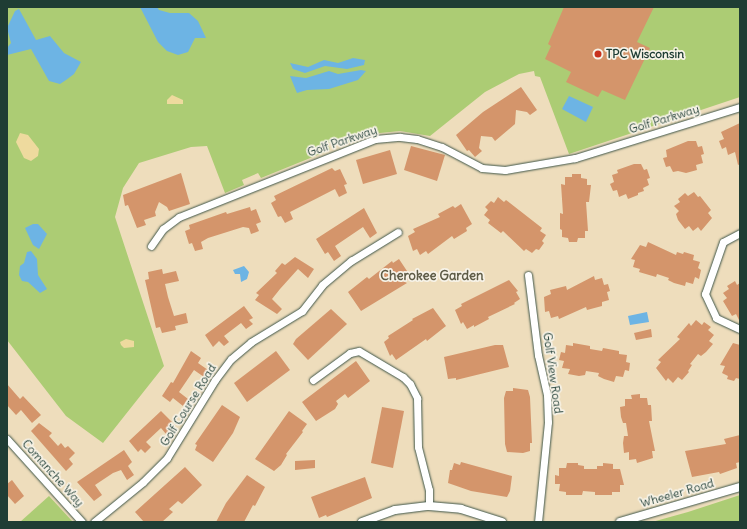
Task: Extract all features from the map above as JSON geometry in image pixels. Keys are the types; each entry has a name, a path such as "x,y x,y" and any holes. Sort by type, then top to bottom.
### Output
{"street":[{"name":"Golf Parkway","path":"151,246 163,229 179,217 375,140 400,136 417,139 442,147 482,168 505,170 575,158 740,107"},
{"name":"Golf Course Road","path":"94,522 143,482 167,458 215,380 231,358 251,342 302,312 322,285 351,261 398,232"},
{"path":"740,233 723,242 705,294 716,318 740,329"},
{"name":"Golf View Road","path":"528,275 538,355 547,396 548,422 538,522"},
{"path":"313,380 350,353 359,351 404,377 410,384 417,398 418,447 429,490 429,506"},
{"name":"Comanche Way","path":"7,439 82,522"},
{"name":"Wheeler Road","path":"620,522 740,487"},
{"path":"362,522 395,510 429,506 461,509 502,522"}],"green space":[{"name":"TPC Wisconsin","path":"7,7 740,7 740,97 569,154 540,77 535,76 534,71 519,74 485,92 430,136 400,131 380,133 347,143 344,137 328,143 330,150 261,178 258,173 242,180 244,185 225,193 207,146 191,147 139,163 123,188 115,217 164,366 103,443 66,416 7,340"},
{"path":"740,495 740,522 652,522 688,512"},
{"path":"49,496 73,522 20,522"}],"sand":[{"path":"172,95 183,100 183,104 167,104 167,100"},
{"path":"20,133 28,135 39,149 38,156 31,161 24,158 16,142"},
{"path":"126,339 134,341 134,347 124,348 121,345 120,342"}],"water":[{"path":"140,7 157,7 159,10 170,13 189,13 198,21 206,38 195,38 188,52 178,55 167,51 158,42"},
{"path":"19,9 36,40 50,36 64,53 81,62 74,74 60,84 49,81 31,49 7,55 7,48 11,43 7,28 15,11"},
{"path":"353,58 365,60 364,65 347,69 325,66 305,73 293,69 290,63 308,67 324,60 338,63"},
{"path":"361,70 366,71 358,80 329,89 307,90 297,93 290,76 306,78 329,71 338,74"},
{"path":"569,96 593,107 586,122 562,109"},
{"path":"33,224 38,224 47,234 39,249 33,245 25,228"},
{"path":"31,251 37,259 38,275 47,289 40,293 28,282 22,281 19,275 20,266 24,263 27,252"},
{"path":"244,266 249,272 247,279 241,282 240,274 235,274 233,270"},
{"path":"647,312 649,322 630,325 628,316"}],"building":[{"name":"TPC Wisconsin","path":"564,7 654,7 637,42 650,48 625,100 602,90 598,97 566,82 571,72 545,59 551,46 548,44"},
{"path":"521,87 537,110 530,115 527,112 516,110 515,124 495,141 492,137 481,136 479,148 482,151 475,157 469,150 467,151 456,135 483,112"},
{"path":"740,123 740,164 738,165 735,152 728,155 726,147 722,149 719,141 724,139 721,132"},
{"path":"688,141 696,141 698,147 702,146 704,154 701,155 703,163 696,165 697,170 686,173 678,171 673,172 670,166 666,167 663,158 667,157 666,150"},
{"path":"411,146 445,155 437,181 404,170"},
{"path":"390,150 397,174 363,184 356,160"},
{"path":"634,164 641,164 644,170 647,169 650,178 647,179 649,185 643,188 644,191 638,193 638,195 628,199 626,194 619,197 617,190 613,191 610,184 614,182 612,175 618,173 617,170"},
{"path":"332,168 335,171 340,169 347,184 344,185 347,193 339,197 335,189 290,212 293,219 285,223 281,216 278,217 271,203 276,200 274,196"},
{"path":"181,173 190,204 169,211 167,207 159,202 155,212 156,216 144,220 146,225 137,228 128,205 125,206 123,195"},
{"path":"572,174 581,174 581,178 587,179 587,185 591,185 589,202 586,202 588,231 585,231 585,238 578,238 577,242 569,242 568,238 562,237 562,230 560,229 560,213 563,214 561,184 565,185 565,177 572,177"},
{"path":"694,192 698,197 700,196 711,210 708,213 712,218 701,231 698,227 693,231 689,226 685,229 678,220 676,214 679,211 674,206 680,202 678,199 685,193 688,196"},
{"path":"498,197 504,202 506,200 542,228 540,231 546,235 542,241 544,243 539,250 536,249 532,253 526,249 524,251 503,231 501,233 488,223 490,220 484,215 488,210 485,207 491,201 494,203"},
{"path":"461,204 472,224 466,228 467,231 454,239 452,236 428,254 426,251 420,255 417,249 413,251 408,236 415,232 413,229 440,217 438,214 453,206 455,208"},
{"path":"250,207 251,211 256,209 261,222 256,224 259,231 251,234 249,228 243,227 208,238 201,242 203,249 195,251 192,243 189,244 185,231 190,229 189,225 226,212 227,214"},
{"path":"364,208 377,233 370,238 363,227 335,246 341,256 334,261 328,252 325,254 316,239"},
{"path":"648,242 676,255 677,252 683,254 684,252 694,255 693,260 700,262 698,268 701,270 699,279 695,277 693,284 686,282 685,286 674,283 668,280 669,278 657,274 656,277 639,272 640,269 633,267 635,260 631,259 640,245 646,247"},
{"path":"295,257 314,269 308,278 298,269 280,289 272,299 282,309 277,314 255,300 259,295 256,293 277,273 275,271 282,263 285,265"},
{"path":"399,259 411,277 405,282 407,283 361,311 348,292 367,277 369,279 392,261 393,263"},
{"path":"162,269 163,274 176,271 179,281 165,284 168,297 174,316 186,313 188,323 175,326 176,330 162,333 160,327 156,328 145,280 149,279 148,272"},
{"path":"594,276 595,280 602,278 604,285 608,284 610,291 607,292 609,300 602,302 602,306 587,310 586,307 559,319 558,316 551,318 549,311 545,312 544,297 551,294 550,290 566,286 567,290"},
{"path":"509,280 518,291 516,292 520,299 514,303 515,304 488,317 489,319 474,327 474,325 467,329 463,322 461,324 455,310 462,306 461,304"},
{"path":"735,281 737,285 740,283 740,322 736,314 732,316 723,301 727,298 723,293 729,289 727,286"},
{"path":"244,306 253,318 249,320 253,324 246,329 241,323 224,336 229,342 224,346 219,341 213,347 205,335"},
{"path":"433,308 446,326 427,341 426,339 396,360 392,354 390,356 384,342 389,338 388,336 413,320 412,319"},
{"path":"331,309 347,324 308,360 293,344 296,339"},
{"path":"696,320 702,325 704,322 711,327 708,330 714,335 709,341 713,344 701,356 698,354 690,364 692,365 688,371 689,372 682,380 678,377 673,383 668,378 666,381 656,368 661,362 658,360 680,339 677,337 689,323 691,326"},
{"path":"651,329 652,337 636,340 634,333"},
{"path":"573,343 590,346 590,349 602,351 603,348 619,351 619,354 627,355 626,362 630,363 629,371 625,370 623,377 616,376 614,382 598,376 599,373 586,371 585,375 579,376 568,374 570,369 562,368 564,361 559,360 561,352 565,353 566,345 573,346"},
{"path":"733,343 740,345 740,379 736,378 734,381 727,379 728,376 722,373 725,366 720,365"},
{"path":"495,345 503,345 509,367 456,380 456,378 448,379 444,357"},
{"path":"191,351 201,358 198,363 208,370 204,377 194,370 179,392 188,399 183,406 173,398 170,402 162,396 171,382 173,383"},
{"path":"276,351 290,370 247,402 234,383"},
{"path":"356,361 370,381 348,398 345,394 336,401 338,404 335,409 316,421 302,402"},
{"path":"7,384 20,399 23,396 41,415 32,423 21,410 16,415 7,405"},
{"path":"513,388 528,390 530,397 532,443 530,443 530,451 523,453 507,452 505,444 504,398 506,391 513,391"},
{"path":"640,394 640,398 647,398 648,405 651,405 652,421 649,421 655,451 652,451 653,458 637,463 636,459 629,460 629,452 624,453 624,436 628,436 626,423 623,423 621,417 620,407 625,406 625,399 632,399 631,395"},
{"path":"222,405 240,417 233,433 213,462 195,450 197,445 195,444"},
{"path":"382,407 404,411 393,468 371,463"},
{"path":"161,411 172,422 169,424 172,428 166,434 161,428 146,442 151,447 145,453 141,449 138,452 129,441"},
{"path":"289,411 307,424 302,431 303,432 286,454 287,455 281,465 274,471 255,459"},
{"path":"39,423 52,433 49,436 58,446 61,443 65,448 68,446 75,453 69,459 73,464 66,471 31,431"},
{"path":"740,435 740,462 736,463 737,468 720,474 719,472 692,477 685,451 726,444 724,439"},
{"path":"124,450 132,462 128,466 134,475 127,480 121,470 113,473 95,485 102,495 94,501 77,482"},
{"path":"315,460 315,468 295,470 295,461"},
{"path":"461,462 512,476 510,491 507,497 471,491 448,483 450,470 452,470 454,463 460,465"},
{"path":"567,463 578,463 578,465 584,466 584,469 597,469 597,466 603,466 603,463 613,464 613,469 620,469 624,485 620,485 620,492 612,492 612,495 595,495 595,492 583,491 582,495 566,495 566,492 559,491 560,484 555,484 555,475 559,476 559,468 566,468"},
{"path":"185,467 202,485 182,504 178,501 169,509 173,512 162,522 144,522 135,512"},
{"path":"247,475 265,487 255,506 253,505 244,522 216,522 226,503"},
{"path":"365,477 372,498 327,517 326,515 319,518 311,497"},
{"path":"12,480 24,496 15,504 7,495 7,484"}],"place":[{"name":"TPC Wisconsin","path":"598,54"}],"district":[{"name":"Cherokee Garden","path":"432,276"}]}
